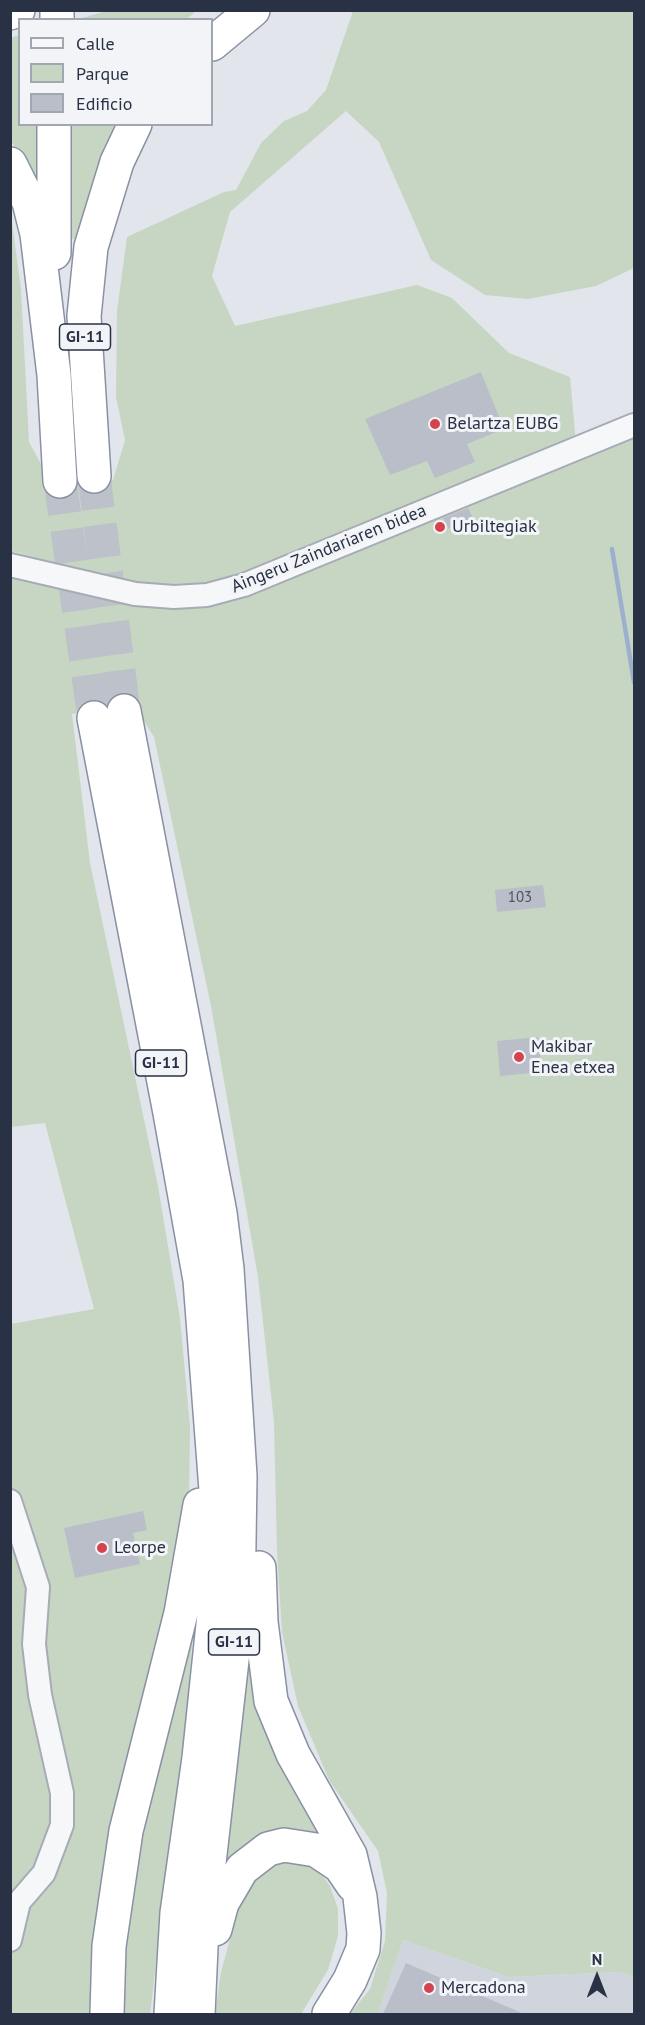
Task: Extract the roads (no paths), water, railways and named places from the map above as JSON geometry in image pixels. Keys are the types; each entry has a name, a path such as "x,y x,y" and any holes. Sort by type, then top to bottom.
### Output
{"highway":[{"path":"10,13 18,10"},
{"path":"213,43 253,10"},
{"name":"GI-11","path":"54,126 54,375 60,481"},
{"name":"GI-11","path":"94,476 84,316 91,247 122,149 134,126"},
{"path":"105,199 150,126"},
{"path":"10,164 29,202 37,234 54,375"},
{"name":"GI-11","path":"171,2014 177,1913 199,1758 214,1616 217,1503 200,1280 168,1101 109,714 220,1213 227,1269 240,1476 238,1607 202,1925 198,2014"},
{"path":"227,1269 248,1364 261,1622 271,1701 293,1754 350,1855 360,1897 364,1933 363,1949 350,1980 329,2014"},
{"path":"107,2014 109,1946 124,1841 181,1613 194,1550 210,1410"},
{"path":"200,1977 222,1903 232,1884 242,1869 268,1849 284,1845 316,1850 340,1866 360,1897"}],"street":[{"name":"Aingeru Zaindariaren bidea","path":"10,565 135,594 174,597 207,595 244,585 634,425"},
{"path":"10,1501 38,1587 34,1644 40,1695 62,1793 62,1825 44,1873 19,1902 10,1940"}],"waterway":[{"path":"612,549 634,682"}],"tunnel":[{"path":"94,476 124,711"},
{"path":"60,481 94,718"}],"place":[{"name":"Belartza EUBG","path":"435,424"},
{"name":"Urbiltegiak","path":"440,527"},
{"name":"Makibar Enea etxea","path":"519,1057"},
{"name":"Leorpe","path":"102,1548"},
{"name":"Mercadona","path":"429,1988"}]}
